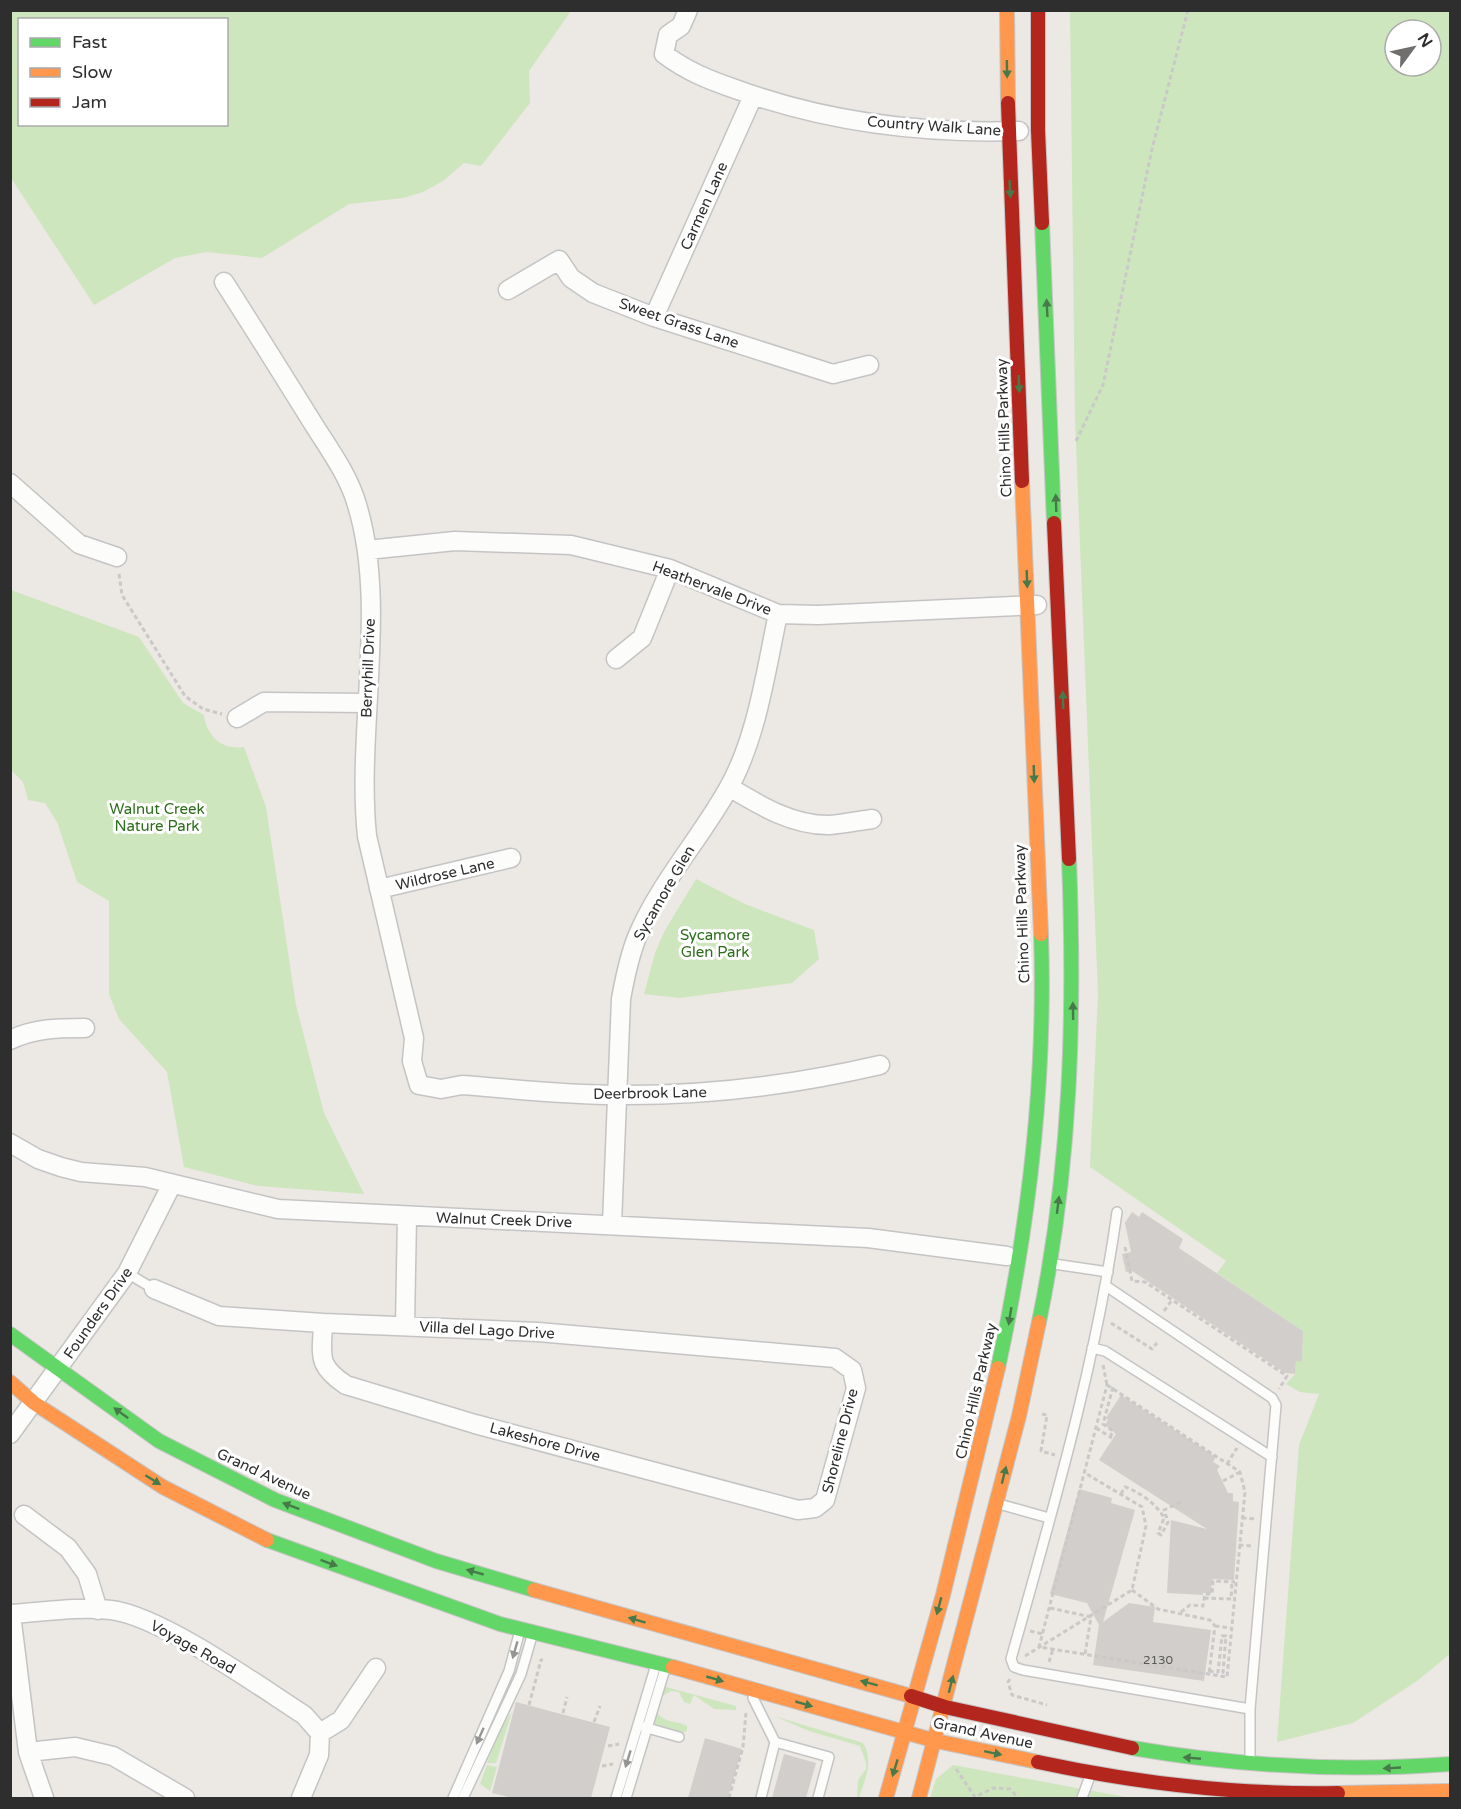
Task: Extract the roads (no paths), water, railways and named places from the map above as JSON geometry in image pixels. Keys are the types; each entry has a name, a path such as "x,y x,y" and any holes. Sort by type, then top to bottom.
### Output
{"main road":[{"name":"Chino Hills Parkway","path":"886,1798 916,1698 989,1412 1009,1324 1035,1139 1041,1060 1040,957 1028,605 1008,131 1007,10"},
{"path":"919,1798 945,1707 1019,1416 1067,1128 1073,1021 1059,604 1038,130 1038,10"},
{"name":"Grand Avenue","path":"10,1334 159,1441 275,1500 436,1561 536,1595 945,1707 1178,1756 1250,1763 1387,1769 1450,1764"},
{"name":"Grand Avenue","path":"10,1382 34,1403 164,1487 263,1539 528,1625 661,1664 936,1741 1113,1777 1284,1794 1450,1791"},
{"path":"1113,1777 1148,1773 1232,1777 1250,1763"}],"street":[{"name":"Country Walk Lane","path":"688,10 681,26 668,35 664,54 687,71 753,96 821,116 892,127 1038,130"},
{"name":"Carmen Lane","path":"654,317 753,96"},
{"name":"Sweet Grass Lane","path":"508,290 559,260 571,278 593,293 654,317 832,374 869,365"},
{"name":"Berryhill Drive","path":"224,282 341,468 357,504 367,550 370,622 363,803 367,836 414,1038 412,1061 419,1085"},
{"path":"10,483 79,544 117,557"},
{"name":"Heathervale Drive","path":"367,550 455,541 571,545 670,569 778,614 819,615 1059,604"},
{"path":"616,659 642,638 670,569"},
{"name":"Sycamore Glen","path":"612,1224 621,999 626,970 637,936 671,876 729,787 754,723 778,614"},
{"path":"237,718 264,702 367,704"},
{"path":"729,787 761,806 794,820 828,825 872,819"},
{"name":"Wildrose Lane","path":"379,889 511,858"},
{"path":"10,1040 26,1032 47,1028 85,1028"},
{"name":"Deerbrook Lane","path":"419,1085 441,1089 462,1085 617,1095 727,1092 840,1074 880,1065"},
{"name":"Walnut Creek Drive","path":"10,1143 38,1159 81,1172 145,1177 278,1209 868,1238 1018,1258"},
{"name":"Founders Drive","path":"10,1434 127,1273 172,1184"},
{"path":"405,1325 407,1216"},
{"name":"Villa del Lago Drive","path":"154,1289 219,1316 538,1332 835,1358 852,1370"},
{"name":"Lakeshore Drive","path":"323,1323 322,1360 328,1373 346,1385 474,1424 786,1507 798,1510 815,1508"},
{"name":"Shoreline Drive","path":"815,1508 825,1500 856,1388 852,1370"},
{"path":"24,1515 68,1548 87,1574 98,1610"},
{"name":"Voyage Road","path":"11,1614 60,1610 112,1610 150,1622 304,1715 320,1733"},
{"path":"11,1614 28,1752 44,1798"},
{"path":"301,1798 319,1755 320,1733 341,1720 376,1668"},
{"path":"28,1752 75,1747 113,1756 185,1798"}],"lane":[{"path":"1117,1212 1106,1286 1092,1348 1011,1659 1014,1667 1250,1709"},
{"path":"1046,1262 1108,1272"},
{"name":"Villa del Lago Drive","path":"127,1273 154,1289"},
{"path":"1106,1286 1272,1398 1276,1405 1277,1416 1250,1709 1250,1763"},
{"path":"1092,1348 1105,1352 1272,1457"},
{"path":"997,1504 1049,1518"},
{"path":"467,1798 507,1699 521,1674 528,1625"},
{"path":"453,1798 528,1625"},
{"path":"626,1798 661,1664"},
{"path":"748,1688 775,1742 761,1798"},
{"path":"643,1727 679,1737"},
{"path":"616,1798 643,1727"},
{"path":"775,1742 829,1757 818,1798"},
{"path":"1082,1798 1090,1773"}],"park label":[{"name":"Walnut Creek Nature Park","path":"157,818"},
{"name":"Sycamore Glen Park","path":"715,944"}]}
